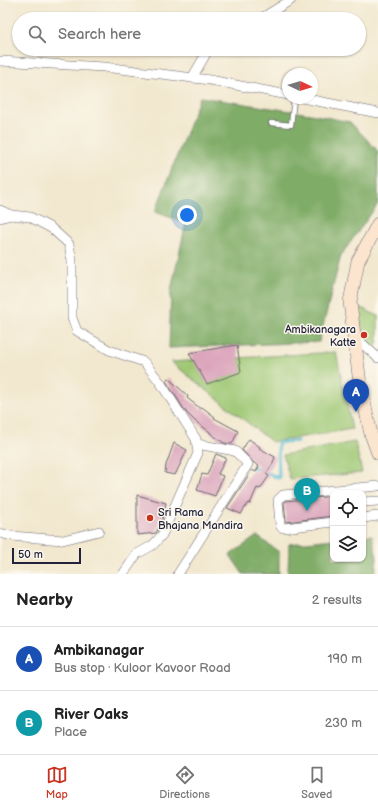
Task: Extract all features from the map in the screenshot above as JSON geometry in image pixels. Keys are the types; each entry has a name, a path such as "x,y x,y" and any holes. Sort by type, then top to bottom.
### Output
{"main road":[{"path":"378,224 358,260 350,302 360,384 371,434 378,453"}],"street":[{"path":"271,12 290,0"},
{"path":"192,78 205,56"},
{"path":"0,61 104,66 192,78 282,94"},
{"path":"318,101 378,113"},
{"path":"0,210 11,215 30,217 51,228 69,244 72,261 72,318 77,330 108,350 144,362 164,388 196,439 198,453 162,535 153,545 138,554 123,574"},
{"path":"0,218 11,215"},
{"path":"353,334 378,358"},
{"path":"178,574 248,464 235,451 197,444"},
{"path":"331,490 378,486"},
{"path":"330,490 284,494 278,500 281,527 284,528 330,522"},
{"path":"366,502 378,501"},
{"path":"366,518 378,516"},
{"path":"0,533 11,536 63,540 99,531"}],"lane":[{"path":"271,123 291,125 293,104"}],"green space":[{"path":"200,97 310,114 350,122 378,151 378,204 341,255 319,342 169,348 171,290 186,223 155,212"},
{"path":"353,304 378,316 378,341 372,353 357,334"},
{"path":"336,352 352,429 272,442 171,362"},
{"path":"355,442 362,473 290,479 283,455"},
{"path":"372,535 377,558 375,574 288,574 289,544 330,539 330,562 366,562 366,536"},
{"path":"257,536 279,552 279,574 243,574 230,555"}],"building":[{"path":"237,345 241,372 207,384 189,353"},
{"path":"168,378 188,396 187,398 201,409 202,407 215,417 214,418 238,431 232,444 224,443 195,421 186,412 166,381"},
{"path":"249,439 260,447 259,448 275,457 266,474 269,476 260,489 257,488 250,504 248,503 241,514 227,508 252,470 256,472 259,466 254,463 242,450"},
{"path":"174,443 187,450 175,475 165,473 166,465"},
{"path":"216,454 226,458 218,474 223,476 215,496 197,490 202,474 207,475"},
{"name":"Sri Rama Bhajana Mandira","path":"137,495 166,503 162,520 156,533 137,535"},
{"path":"330,496 330,516 286,522 284,502"}],"waterway":[{"path":"253,467 279,478 278,443 297,441"}],"place":[{"name":"Ambikanagara Katte","path":"364,335"},
{"name":"Ambikanagar","path":"356,412"},
{"name":"River Oaks","path":"307,511"},
{"name":"Sri Rama Bhajana Mandira","path":"150,518"}]}
